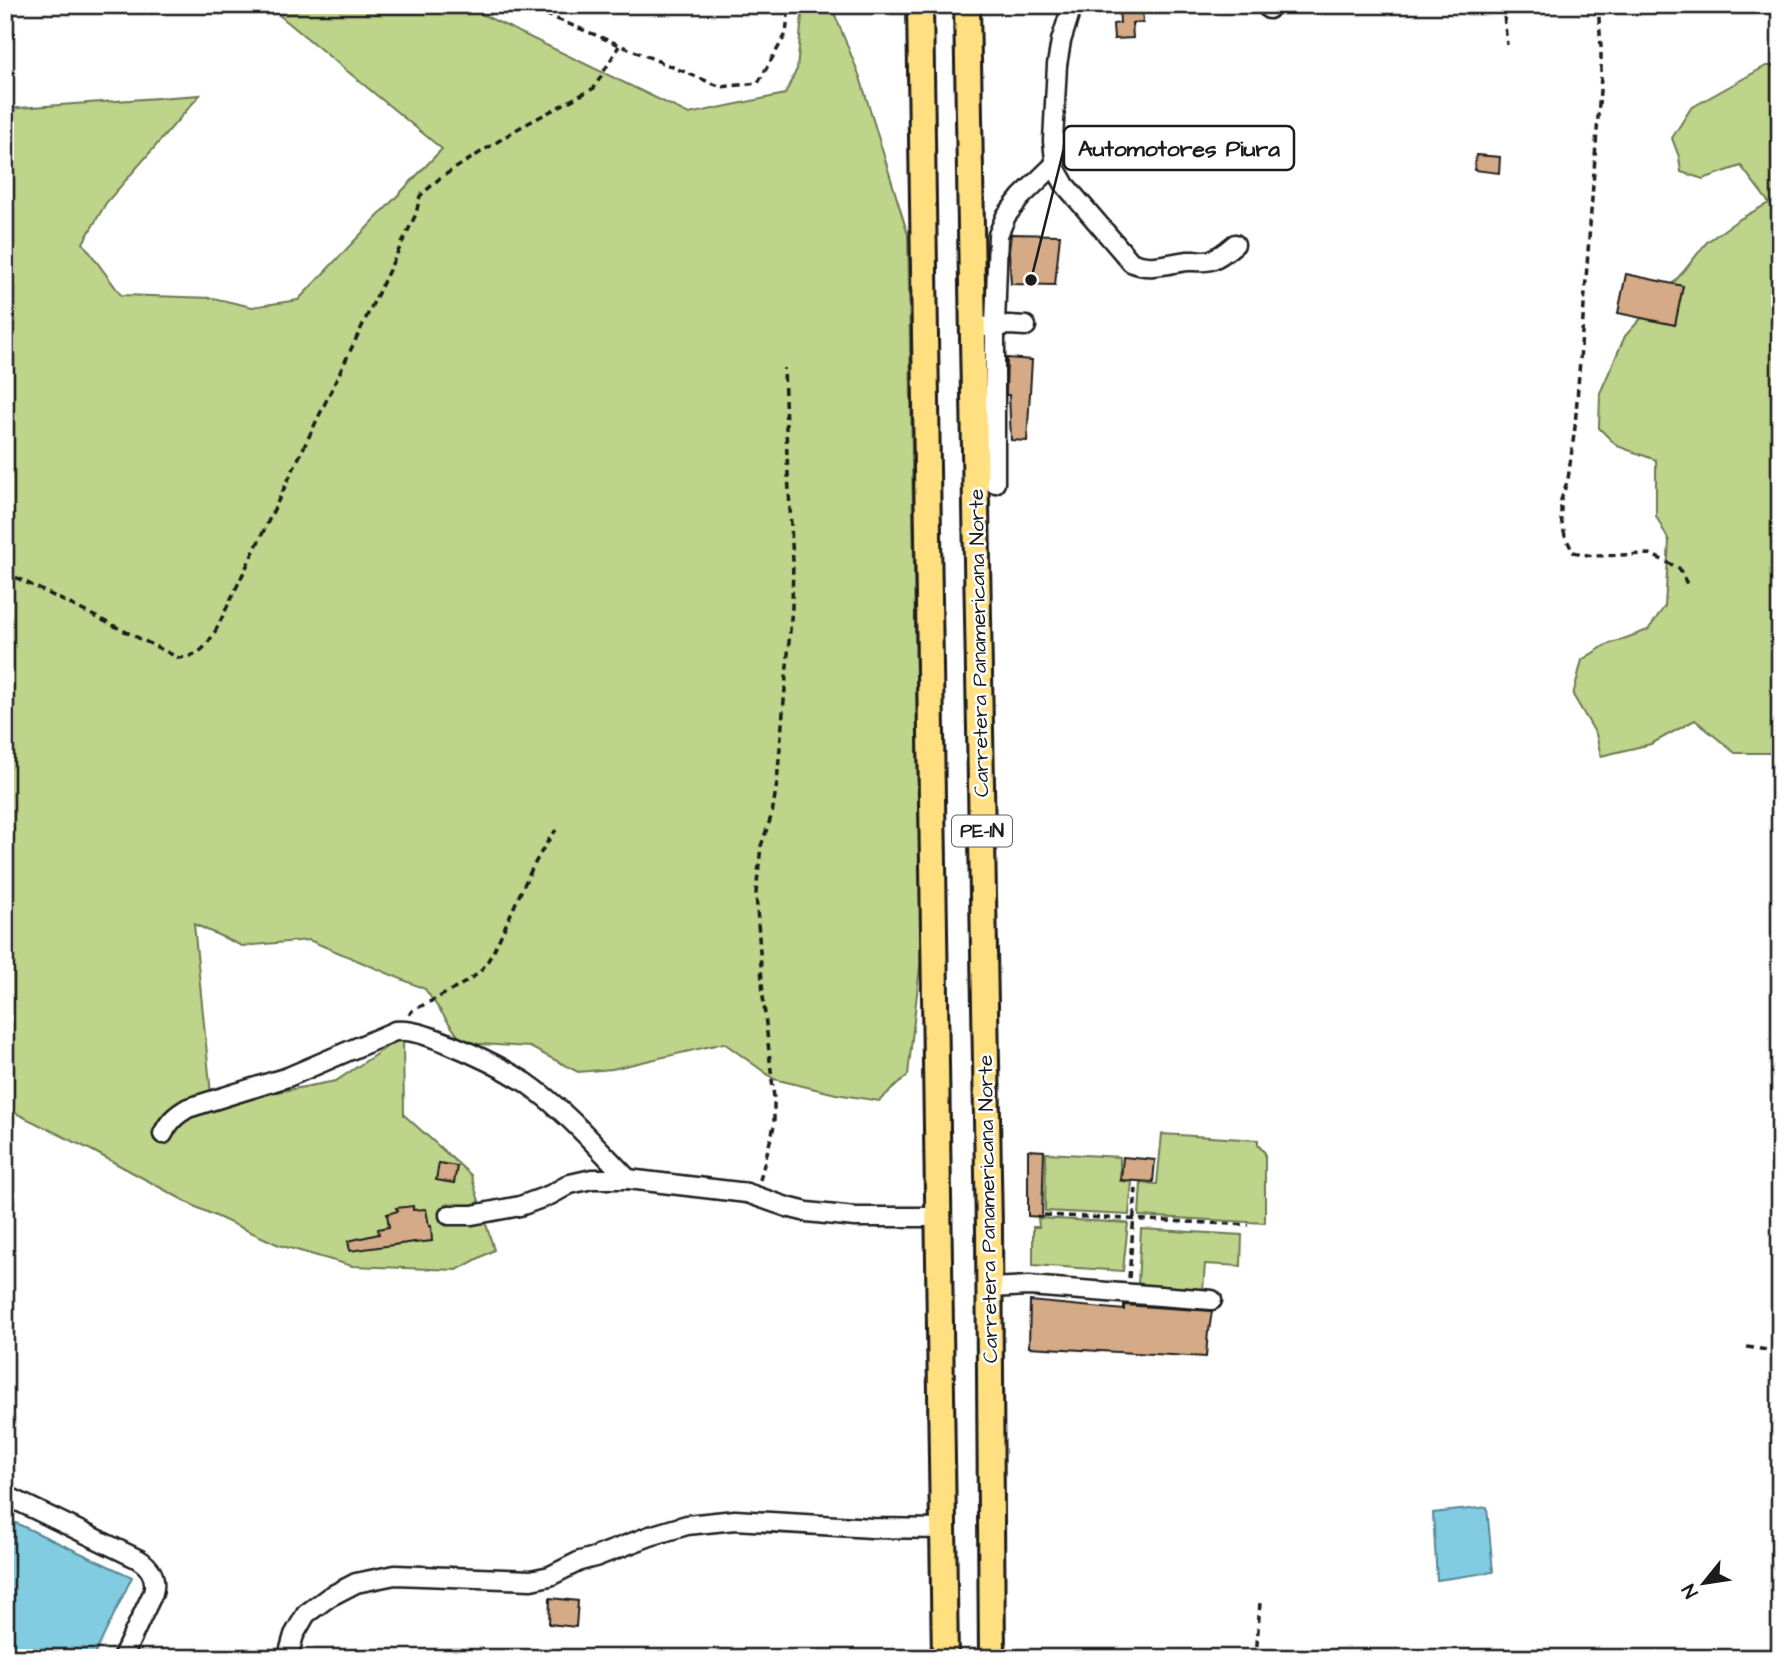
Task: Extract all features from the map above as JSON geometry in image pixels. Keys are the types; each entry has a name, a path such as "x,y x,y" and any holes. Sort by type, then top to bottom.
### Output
{"highway":[{"name":"PE-1N","path":"920,5 945,1658"},
{"name":"Carretera Panamericana Norte","path":"967,5 984,327 992,1658"}],"lane":[{"path":"1075,7 1061,41 1053,141 1055,164 1065,185 1131,262 1136,264 1157,267 1210,260 1235,244"},
{"path":"995,483 984,327 998,235 1006,216 1021,197 1055,164"},
{"path":"984,327 1026,326"},
{"path":"163,1134 174,1116 188,1108 288,1077 395,1031 404,1030 431,1037 489,1060 526,1083 568,1117 628,1178"},
{"path":"449,1215 472,1215 520,1206 570,1184 592,1179 628,1178 728,1190 807,1212 856,1217 938,1217"},
{"path":"990,1288 1029,1286 1212,1300"},
{"path":"5,1495 138,1559 150,1569 156,1584 122,1658"},
{"path":"288,1656 294,1636 306,1614 329,1597 356,1583 395,1575 531,1580 550,1576 580,1560 649,1536 687,1525 735,1520 943,1529"}],"path":[{"path":"523,5 722,87 758,83 786,34 789,5"},
{"path":"1503,5 1507,45"},
{"path":"1598,5 1601,77 1575,427 1568,479 1561,500 1561,519 1573,552 1593,556 1650,554 1678,568 1689,588"},
{"path":"5,572 179,658 193,656 205,647 216,630 416,214 420,196 440,178 510,134 594,88 620,46"},
{"path":"755,1196 774,1126 774,1098 756,893 761,846 772,814 777,783 792,607 793,561 785,368"},
{"path":"404,1030 412,1011 482,971 541,852 556,830"},
{"path":"1128,1294 1136,1189"},
{"path":"1044,1215 1249,1225"},
{"path":"1746,1347 1780,1352"},
{"path":"1256,1658 1260,1602"}],"green space":[{"path":"284,5 463,5 689,114 785,94 797,69 803,5 833,5 860,77 908,235 921,957 908,1075 879,1101 836,1094 774,1079 724,1043 612,1069 578,1072 530,1047 463,1043 425,989 309,940 242,946 194,924 212,1104 336,1081 403,1036 404,1115 471,1175 494,1250 457,1270 352,1266 279,1245 196,1207 93,1151 5,1108 5,109 200,95 106,203 83,243 121,295 213,298 252,307 298,300 442,149 273,10"},
{"path":"1766,66 1780,66 1780,753 1735,753 1695,720 1651,744 1601,756 1596,734 1573,695 1582,660 1604,646 1648,630 1665,606 1669,541 1656,516 1656,460 1617,446 1599,428 1600,393 1625,336 1707,242 1738,220 1769,203 1741,166 1703,179 1681,172 1672,138 1691,108"},
{"path":"1162,1134 1258,1140 1258,1145 1265,1153 1265,1223 1139,1216 1141,1183 1157,1184"},
{"path":"1046,1153 1120,1157 1120,1181 1132,1182 1129,1215 1045,1211"},
{"path":"1038,1218 1128,1223 1123,1271 1033,1265 1033,1227 1039,1227"},
{"path":"1141,1229 1242,1235 1241,1266 1205,1264 1203,1290 1138,1284"}],"water":[{"path":"1487,1507 1493,1572 1437,1580 1433,1513"},
{"path":"5,1518 132,1577 93,1658 5,1658"}],"building":[{"path":"1142,6 1143,23 1132,23 1133,38 1114,39 1113,24 1120,23 1119,7"},
{"path":"1476,155 1500,157 1499,173 1474,170"},
{"path":"1011,234 1060,235 1055,285 1011,284"},
{"path":"1626,274 1683,286 1675,325 1618,313"},
{"path":"1007,358 1032,360 1027,441 1011,440 1009,395 1006,395"},
{"path":"1028,1150 1044,1151 1042,1217 1028,1216"},
{"path":"1123,1157 1155,1160 1153,1182 1121,1180"},
{"path":"439,1163 457,1166 454,1183 436,1180"},
{"path":"413,1206 413,1210 426,1209 432,1241 350,1251 348,1241 379,1234 378,1229 389,1227 387,1214 398,1211 396,1208"},
{"path":"1030,1301 1124,1310 1124,1305 1212,1311 1206,1357 1029,1347"},
{"path":"550,1598 578,1601 576,1627 549,1624"}],"place":[{"name":"Automotores Piura","path":"1031,280"}]}
